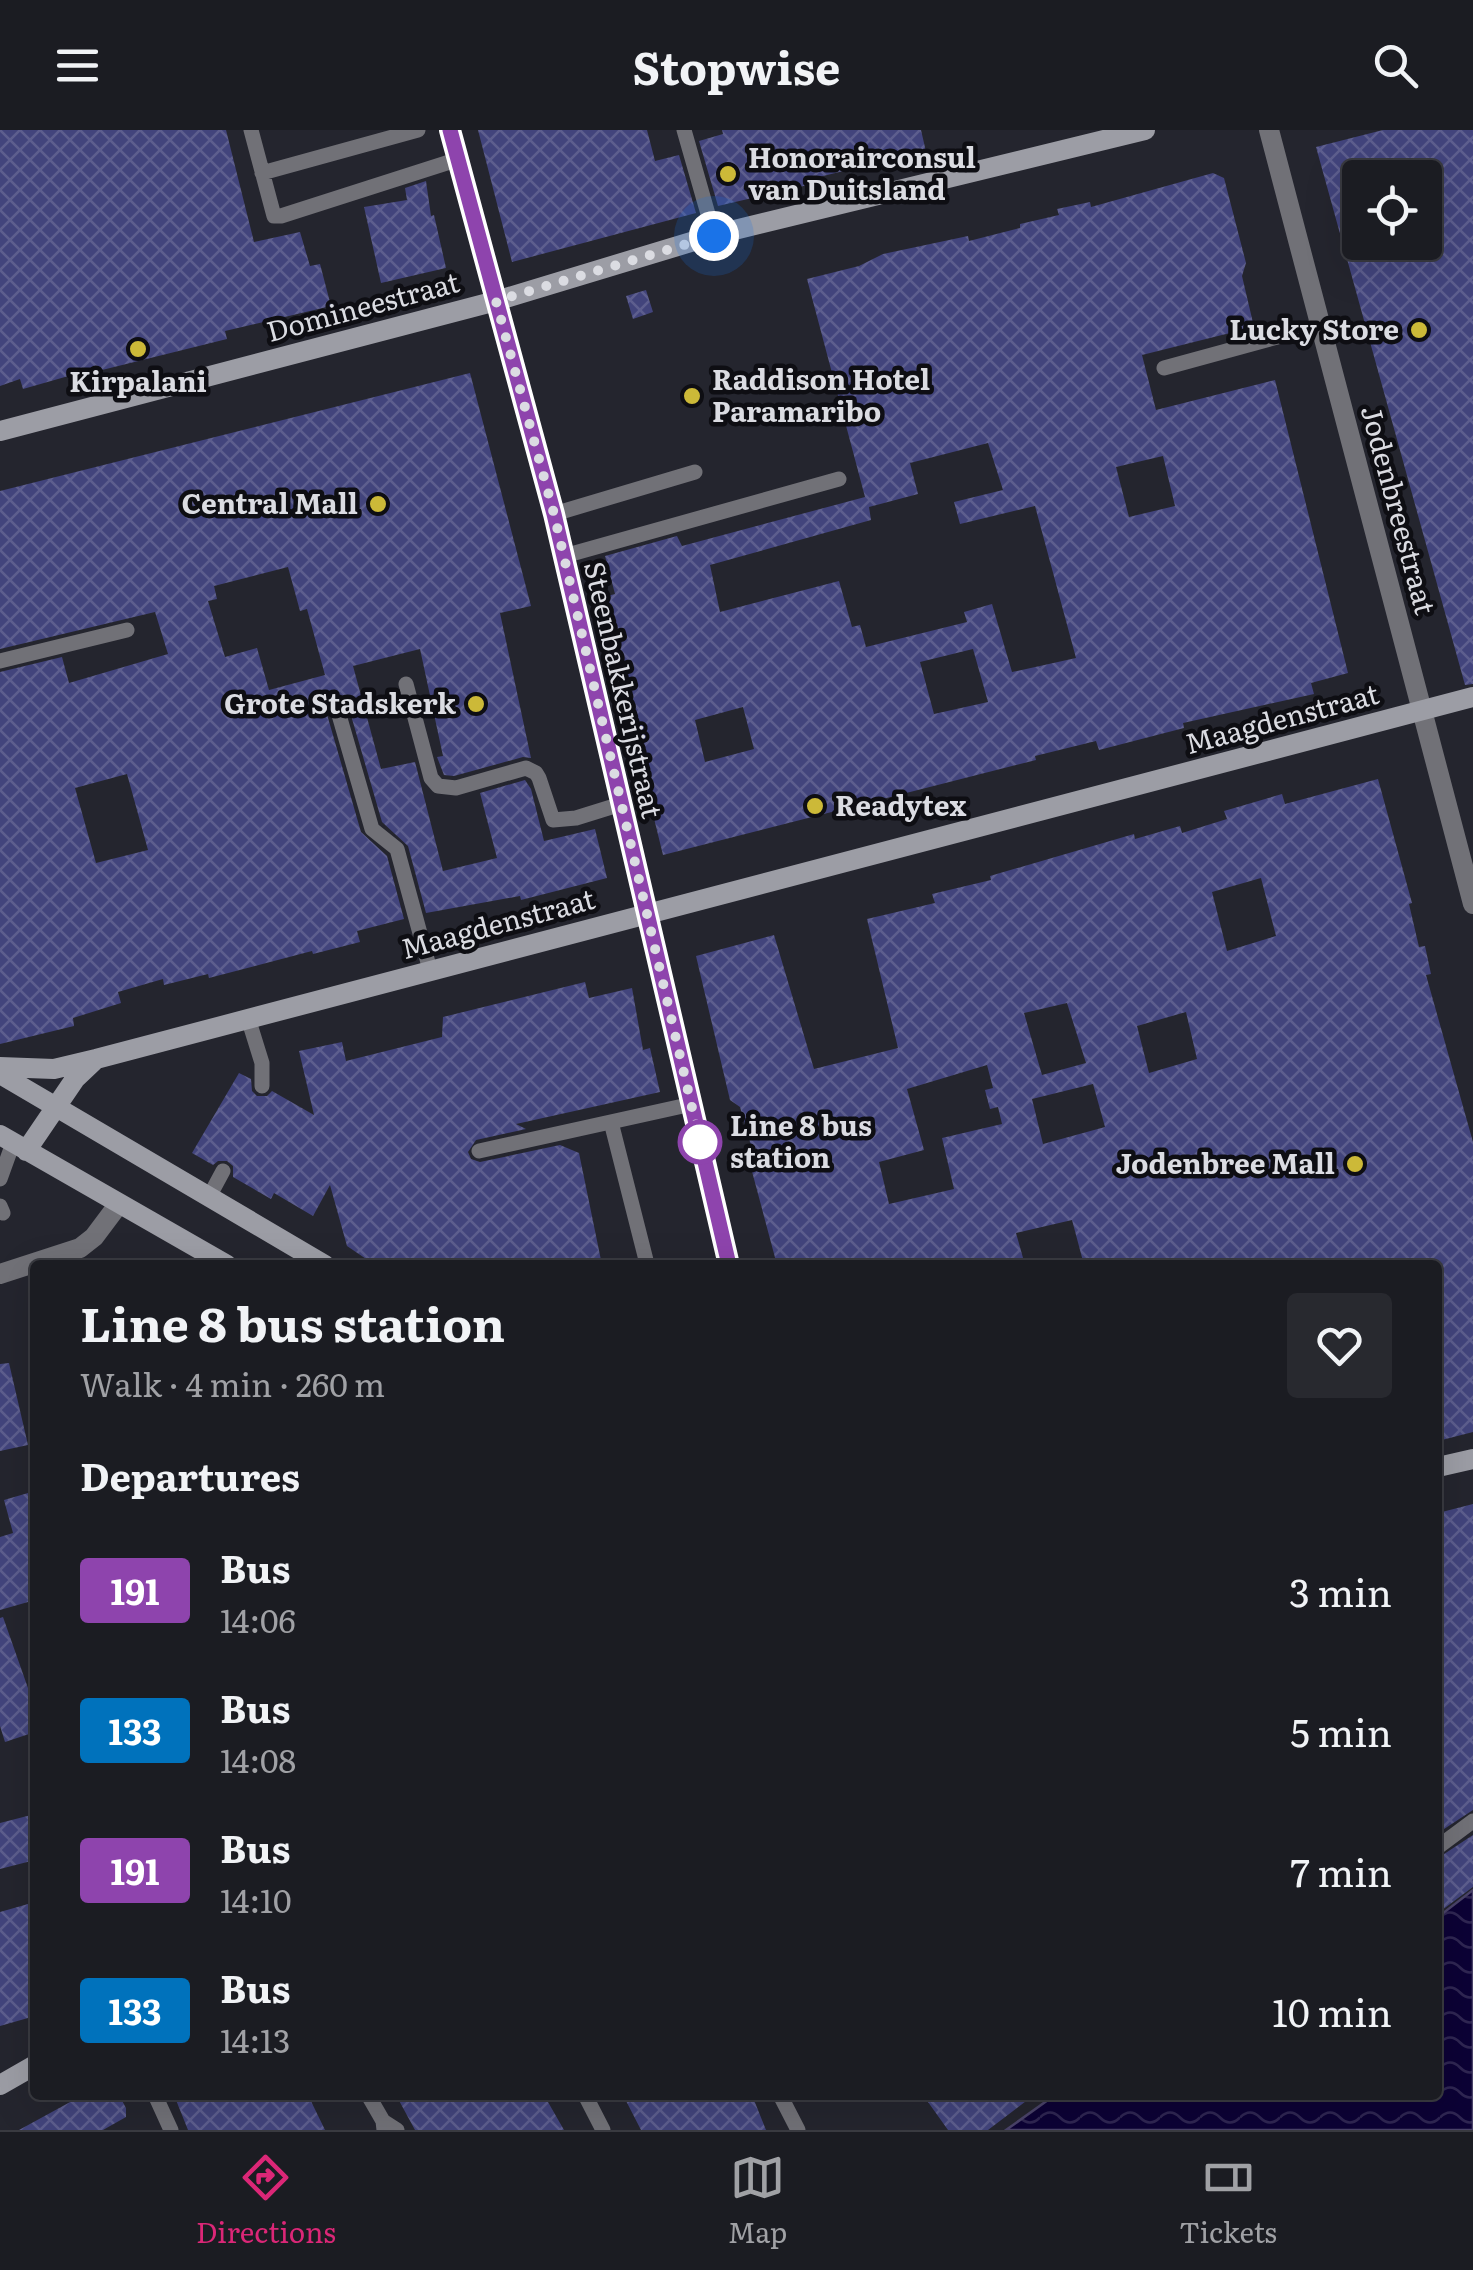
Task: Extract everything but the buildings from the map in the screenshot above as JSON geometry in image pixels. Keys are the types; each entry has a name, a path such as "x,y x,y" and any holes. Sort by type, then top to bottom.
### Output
{"street":[{"name":"Steenbakkerijstraat","path":"450,130 554,514 728,1260"},
{"name":"Domineestraat","path":"0,432 496,301 714,236 1145,130"},
{"name":"Jodenbreestraat","path":"1269,130 1473,904"},
{"name":"Maagdenstraat","path":"0,1071 54,1069 96,1059 1473,697"},
{"path":"96,1059 55,1108 13,1143 218,1260"},
{"path":"0,1071 55,1108 316,1260"},
{"path":"54,1260 88,1243 118,1205"},
{"path":"0,1274 30,1267"},
{"path":"1442,1467 1473,1459"},
{"path":"0,2085 30,2068"}],"lane":[{"path":"250,130 274,216 458,159"},
{"path":"262,173 418,130"},
{"path":"684,130 714,236"},
{"path":"1164,368 1321,325"},
{"path":"554,514 695,472"},
{"path":"564,556 839,479"},
{"path":"0,661 127,630"},
{"path":"406,684 431,778 438,786 456,788 526,768 540,778 552,820 576,818 621,804"},
{"path":"337,708 372,829 397,849 430,970"},
{"path":"248,1018 262,1063 262,1086"},
{"path":"479,1151 692,1104"},
{"path":"611,1122 646,1260"},
{"path":"0,1179 13,1143"},
{"path":"209,1197 223,1171"},
{"path":"1442,1844 1473,1821"},
{"path":"158,2100 170,2130"},
{"path":"371,2100 388,2127"},
{"path":"587,2100 603,2130"},
{"path":"783,2100 798,2130"}],"water":[{"path":"1473,1890 1473,2130 1006,2130 1048,2100 1442,2100 1442,1914"}],"bus line":[{"name":"191","path":"450,130 554,514 728,1260"}],"place":[{"name":"Honorairconsul van Duitsland","path":"728,174"},
{"name":"Lucky Store","path":"1419,330"},
{"name":"Kirpalani","path":"138,349"},
{"name":"Raddison Hotel Paramaribo","path":"692,396"},
{"name":"Central Mall","path":"378,504"},
{"name":"Grote Stadskerk","path":"476,704"},
{"name":"Readytex","path":"815,806"},
{"name":"Line 8 bus station","path":"700,1142"},
{"name":"Jodenbree Mall","path":"1355,1164"}],"route":[{"path":"700,1142 554,514 496,301 714,236"}]}
